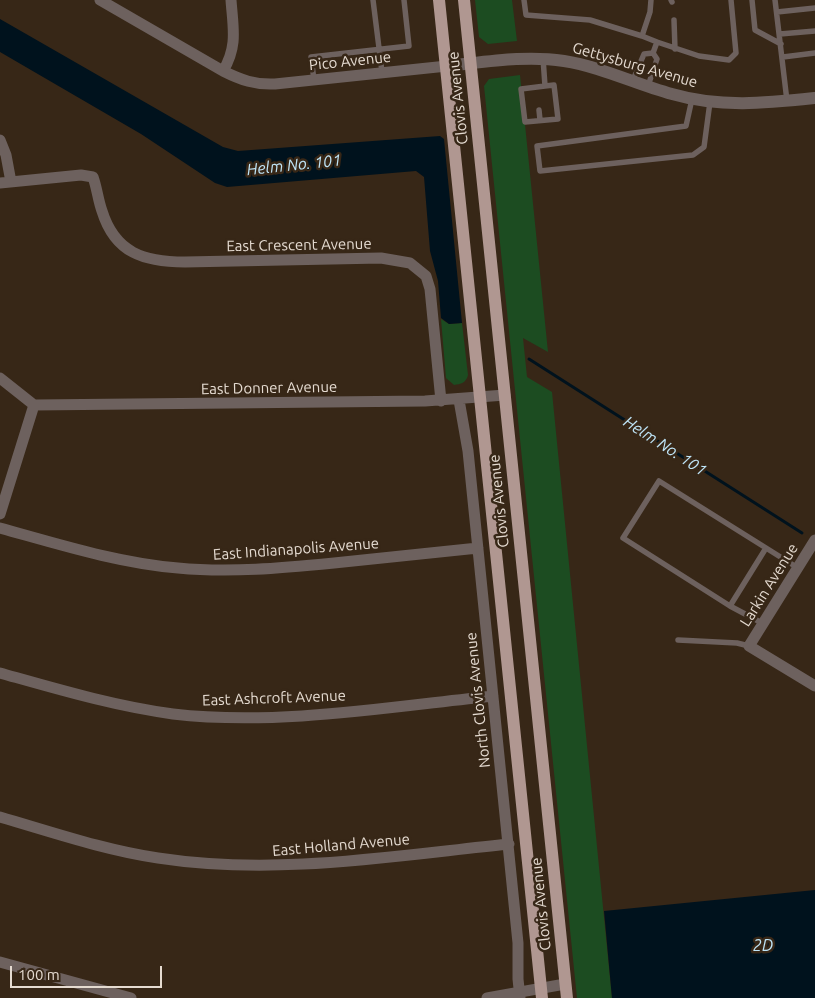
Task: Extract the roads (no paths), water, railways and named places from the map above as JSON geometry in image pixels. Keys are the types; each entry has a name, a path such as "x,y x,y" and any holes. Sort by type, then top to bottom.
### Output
{"main road":[{"name":"Clovis Avenue","path":"439,0 541,993"},
{"name":"Clovis Avenue","path":"464,0 567,998"}],"street":[{"path":"100,0 223,71 230,60 234,46 231,0"},
{"name":"Gettysburg Avenue","path":"447,66 522,58 542,58 585,64 670,94 710,102 757,104 815,98"},
{"name":"Pico Avenue","path":"223,71 240,79 257,84 266,84 447,66"},
{"path":"0,140 6,155 6,182"},
{"name":"East Crescent Avenue","path":"6,182 81,175 93,177 102,212 110,230 122,245 135,254 149,260 185,262 381,258 415,266 426,276 430,289 441,401"},
{"path":"0,378 34,405 0,514"},
{"name":"East Donner Avenue","path":"34,405 441,401 505,396"},
{"name":"North Clovis Avenue","path":"459,400 468,451 509,844 518,943 520,995"},
{"name":"East Indianapolis Avenue","path":"0,528 60,545 143,563 208,570 282,568 478,548"},
{"name":"Larkin Avenue","path":"749,646 815,540"},
{"path":"749,646 815,686"},
{"name":"East Ashcroft Avenue","path":"0,672 94,699 133,708 209,717 320,714 493,696"},
{"name":"East Holland Avenue","path":"0,817 115,850 158,858 258,866 305,866 509,844"},
{"path":"0,962 131,998"},
{"path":"487,998 541,993 565,984"}],"lane":[{"path":"373,0 382,72"},
{"path":"314,80 311,57 409,46 404,0"},
{"path":"524,0 526,15 590,20 699,56 729,60 736,53 731,0"},
{"path":"642,36 650,12 651,0"},
{"path":"752,0 755,30 781,44"},
{"path":"775,0 787,101"},
{"path":"777,12 815,8"},
{"path":"674,20 675,49"},
{"path":"780,34 815,31"},
{"path":"653,52 657,42"},
{"path":"633,80 644,54 653,52"},
{"path":"648,86 657,59 653,52"},
{"path":"782,56 815,53"},
{"path":"542,58 545,86"},
{"path":"554,85 558,119 525,122 521,89 537,90 545,86 554,85"},
{"path":"692,99 686,126 537,146 540,171 694,155 704,147 710,102"},
{"path":"539,110 540,120"},
{"path":"762,623 730,606 623,538 659,481 798,568"},
{"path":"730,606 766,548"},
{"path":"678,640 737,643 749,646"}],"water":[{"path":"0,19 223,147 238,151 440,136 444,139 462,323 449,324 441,318 438,281 430,251 424,177 416,171 227,187 215,183 141,134 0,52"},
{"name":"2D","path":"815,890 815,998 612,998 604,911"}],"waterway":[{"name":"Helm No. 101","path":"529,359 802,533"}]}
